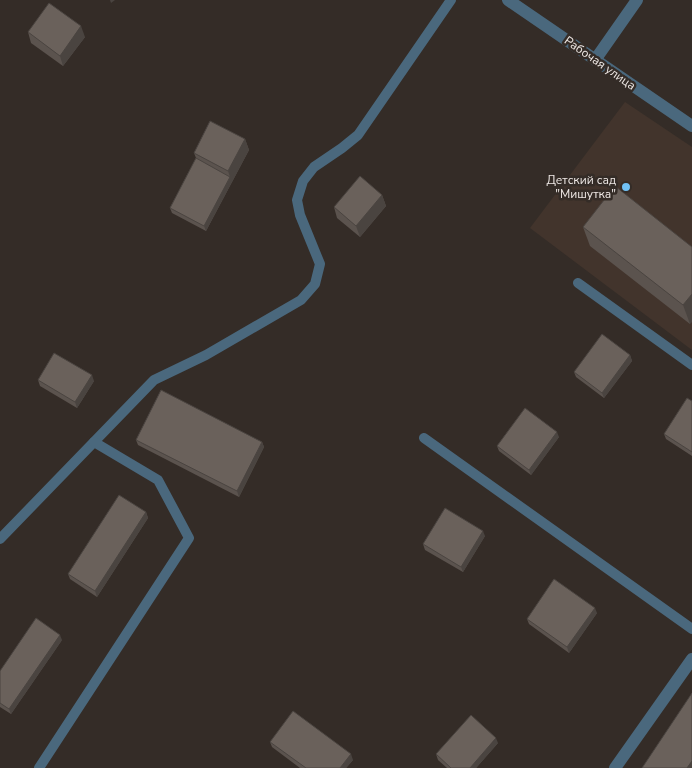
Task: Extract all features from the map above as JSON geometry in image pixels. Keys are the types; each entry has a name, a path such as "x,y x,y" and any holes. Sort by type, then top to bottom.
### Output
{"street":[{"name":"Рабочая улица","path":"508,0 692,126"},
{"path":"595,60 637,0"},
{"path":"615,768 692,659"}],"lane":[{"path":"1,538 154,380 206,355 301,300 315,284 320,264 300,215 297,200 303,181 314,167 358,135 451,0"},
{"path":"578,283 692,365"},
{"path":"424,438 692,629"},
{"path":"39,768 189,538 158,480 94,442"}],"shaded area":[{"name":"Детский сад \"Мишутка\"","path":"625,102 692,147 692,350 530,228"}],"building":[{"path":"49,3 81,26 60,56 28,32"},
{"path":"210,121 245,139 228,171 194,153"},
{"path":"196,158 230,177 204,226 170,208"},
{"path":"360,176 382,195 356,226 334,207"},
{"path":"615,186 692,247 692,294 683,305 583,227"},
{"path":"602,334 630,355 602,393 574,372"},
{"path":"54,353 92,375 75,402 38,380"},
{"path":"161,390 262,442 237,491 136,440"},
{"path":"687,398 692,401 692,452 664,434"},
{"path":"525,408 557,432 529,470 497,446"},
{"path":"119,495 146,512 95,591 68,574"},
{"path":"445,508 483,531 461,567 423,544"},
{"path":"554,579 595,608 567,647 527,619"},
{"path":"36,618 60,635 9,709 0,703 0,671"},
{"path":"692,693 692,761 687,768 642,768"},
{"path":"293,711 351,754 340,768 306,768 270,742"},
{"path":"471,715 496,738 470,768 451,768 436,754"}],"place":[{"name":"Детский сад \"Мишутка\"","path":"626,187"}]}
